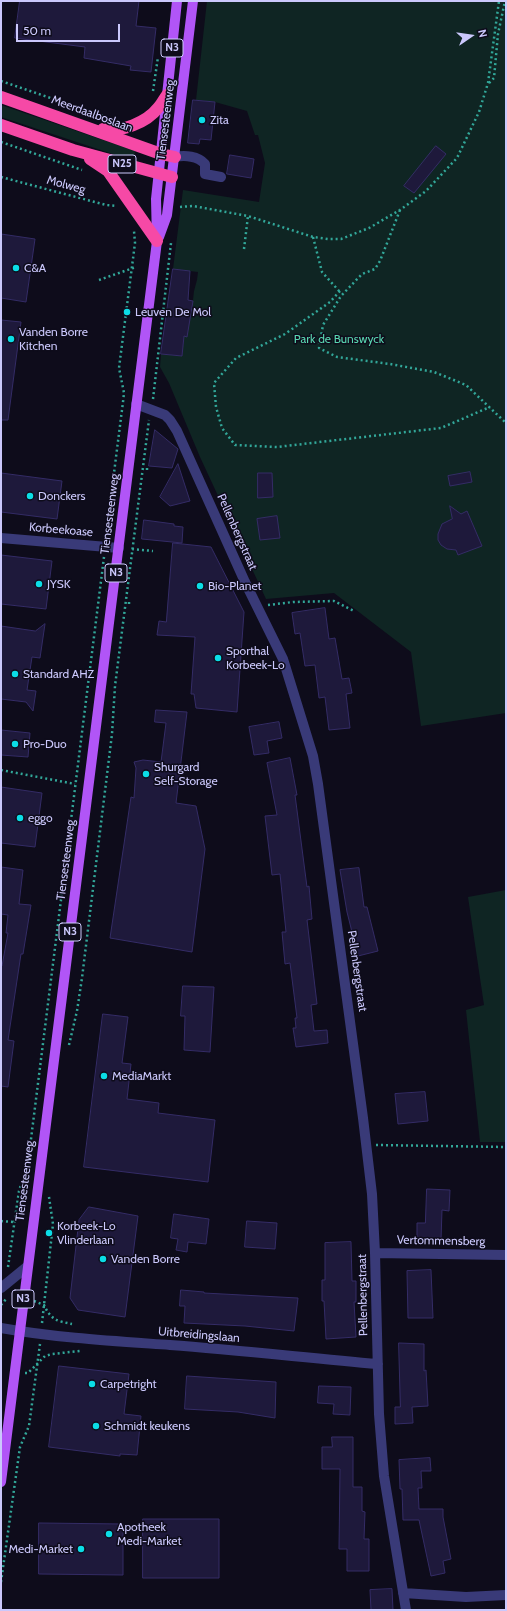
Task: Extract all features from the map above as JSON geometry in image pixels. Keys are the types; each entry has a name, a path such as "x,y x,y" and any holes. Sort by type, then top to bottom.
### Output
{"highway":[{"path":"80,125 106,130 117,130 151,115 167,95"},
{"name":"Meerdaalboslaan","path":"1,97 160,154 175,156"},
{"name":"N25","path":"1,125 73,150 172,177"},
{"path":"73,150 96,162 108,171 157,241"}],"main road":[{"name":"Tiensesteenweg","path":"1,1482 157,241 156,199 158,174 177,1"},
{"name":"Tiensesteenweg","path":"157,241 168,215 193,1"}],"street":[{"path":"175,156 182,155 200,159 205,164 205,174 221,177"},
{"name":"Pellenbergstraat","path":"136,404 168,417 177,431 283,659 313,756 318,784 372,1194 379,1414 384,1476 406,1610"},
{"name":"Korbeekoase","path":"1,538 119,548"},
{"name":"Vertommensberg","path":"375,1253 506,1255"},
{"path":"1,1288 28,1266"},
{"name":"Uitbreidingslaan","path":"1,1328 105,1341 170,1345 378,1364"},
{"path":"403,1593 466,1597 506,1595"}],"path":[{"path":"168,205 177,207 193,206 248,216 313,236 328,239 341,239 369,228 400,210 426,191 457,158 479,112 488,83 499,1"},
{"path":"488,83 494,78 498,34 505,1"},
{"path":"153,97 158,53"},
{"name":"Meerdaalboslaan","path":"1,81 105,117"},
{"path":"1,142 85,171"},
{"name":"Molweg","path":"1,177 106,205 123,206"},
{"path":"114,200 118,206"},
{"path":"400,210 375,269 362,274 341,296 323,325 319,348 337,357 434,372 466,385 506,422"},
{"path":"244,248 248,216"},
{"path":"8,1270 19,1191 28,1163 74,784 123,402 124,393 119,368 135,243 134,230"},
{"path":"313,236 322,272 340,291 341,296"},
{"path":"68,1048 77,1011 81,984 112,734 113,705 171,241"},
{"path":"99,280 136,267"},
{"path":"340,291 330,302 285,334 236,358 214,383 216,407 222,428 235,445 277,447 441,428 490,407"},
{"path":"119,548 153,551"},
{"path":"258,607 294,602 334,600 354,611"},
{"path":"1,770 89,786"},
{"path":"366,1145 506,1146"},
{"path":"43,1318 53,1224 49,1196"},
{"path":"1,1221 14,1222"},
{"path":"7,1299 14,1299"},
{"path":"35,1301 44,1306 48,1315 56,1321"},
{"path":"26,1373 37,1365 45,1356 52,1354"},
{"path":"1,1582 20,1447 29,1426 38,1355"}],"green space":[{"name":"Park de Bunswyck","path":"207,1 506,1 506,713 421,726 411,652 334,593 266,599 200,457 169,383 160,367 161,354 182,356 184,336 187,336 197,280 198,272 173,269 183,190 259,202 265,163 258,135 255,135 247,111 215,102 196,100"},
{"path":"1,105 135,151 134,161 1,117"},
{"path":"506,890 506,1142 480,1142 466,1010 484,1005 468,897"}],"building":[{"path":"20,1 139,1 136,26 156,28 151,72 130,70 131,66 84,58 85,47 15,38"},
{"name":"Zita","path":"193,100 215,102 211,140 200,139 199,144 188,143"},
{"path":"436,146 446,154 414,193 404,186"},
{"path":"230,155 254,159 251,178 227,174"},
{"name":"C&A","path":"1,234 35,239 26,302 1,298"},
{"path":"173,269 190,271 188,300 193,301 187,337 184,336 182,356 161,354"},
{"path":"1,320 21,322 8,420 1,420"},
{"path":"155,430 178,449 172,468 149,466"},
{"path":"178,464 190,501 170,506 160,497"},
{"path":"470,472 472,482 450,486 448,476"},
{"name":"Donckers","path":"1,473 62,481 57,519 1,512"},
{"path":"258,473 272,473 273,497 258,498"},
{"path":"450,506 461,514 467,511 482,546 458,555 456,550 447,549 441,545 438,540 438,534 442,524 452,519"},
{"path":"277,516 280,538 260,540 257,519"},
{"path":"144,520 174,524 174,526 183,527 182,543 142,539"},
{"path":"173,543 211,547 244,612 237,712 196,708 194,694 191,694 195,637 157,635 159,621 166,622"},
{"path":"1,555 52,561 46,609 1,604"},
{"path":"325,608 329,639 335,638 342,679 349,678 352,693 346,694 350,728 329,730 325,697 319,698 315,665 305,666 300,633 295,634 292,613"},
{"name":"Standard AHZ","path":"45,624 40,658 32,657 27,690 36,691 33,711 26,702 1,699 1,626 35,631"},
{"path":"156,710 187,712 176,803 196,806 205,849 192,952 110,938 131,797 134,798 136,768 134,762 143,760 161,762 166,723 155,722"},
{"path":"279,722 282,738 267,741 269,753 254,755 249,727"},
{"name":"Pro-Duo","path":"1,730 30,733 28,757 1,755"},
{"path":"290,758 297,795 295,795 307,887 309,886 312,919 307,920 317,1004 311,1005 314,1031 327,1030 328,1043 296,1047 293,1028 296,1028 295,1018 297,1018 290,963 285,964 282,932 286,932 280,874 272,875 265,816 277,815 267,763"},
{"name":"eggo","path":"1,787 42,793 35,847 1,843"},
{"path":"1,867 23,870 19,904 31,905 23,954 21,954 8,1040 14,1041 8,1087 1,1086 1,966 8,933 6,933 8,915 1,914"},
{"path":"359,868 364,907 367,907 378,951 358,956 347,912 340,870"},
{"path":"183,986 214,987 210,1052 184,1050 185,1016 181,1016"},
{"path":"103,1014 128,1017 122,1063 131,1064 127,1099 159,1103 158,1113 215,1120 208,1182 84,1167"},
{"path":"425,1092 428,1121 398,1124 395,1094"},
{"path":"427,1189 450,1190 449,1211 442,1210 441,1240 417,1240 417,1223 425,1223"},
{"name":"Vanden Borre","path":"89,1207 138,1216 125,1317 78,1310 70,1298 79,1220"},
{"path":"174,1214 209,1219 206,1244 188,1242 187,1252 176,1250 178,1239 171,1238"},
{"path":"247,1221 277,1223 275,1249 245,1247"},
{"path":"351,1242 352,1281 356,1281 356,1302 354,1302 356,1337 326,1339 324,1301 322,1301 322,1280 325,1280 325,1243"},
{"path":"431,1270 433,1318 408,1318 407,1271"},
{"path":"181,1290 204,1293 298,1298 294,1331 245,1326 184,1323 185,1306 180,1306"},
{"path":"399,1343 424,1344 424,1371 426,1370 428,1406 412,1407 413,1423 395,1424 395,1407 400,1407"},
{"path":"59,1366 129,1374 124,1414 141,1416 137,1455 120,1454 120,1456 49,1447"},
{"path":"187,1376 276,1382 275,1418 238,1412 185,1409"},
{"path":"319,1386 351,1387 350,1415 333,1414 334,1404 318,1403"},
{"path":"332,1437 353,1437 353,1487 362,1487 362,1511 365,1512 364,1539 369,1539 369,1571 347,1571 347,1549 339,1549 340,1469 322,1469 322,1447 332,1447"},
{"path":"430,1458 431,1471 421,1471 422,1488 418,1488 419,1509 443,1509 443,1517 451,1559 443,1561 445,1573 431,1576 419,1520 403,1520 399,1460"},
{"path":"143,1519 219,1519 219,1578 143,1578"},
{"name":"Medi-Market","path":"39,1523 123,1524 123,1575 39,1574"},
{"path":"392,1589 393,1610 371,1610 370,1590"}],"place":[{"name":"Zita","path":"202,120"},
{"name":"C&A","path":"16,268"},
{"name":"Leuven De Mol","path":"127,312"},
{"name":"Vanden Borre Kitchen","path":"11,339"},
{"name":"Donckers","path":"30,496"},
{"name":"JYSK","path":"39,584"},
{"name":"Bio-Planet","path":"200,586"},
{"name":"Sporthal Korbeek-Lo","path":"218,658"},
{"name":"Standard AHZ","path":"15,674"},
{"name":"Pro-Duo","path":"15,744"},
{"name":"Shurgard Self-Storage","path":"146,774"},
{"name":"eggo","path":"20,818"},
{"name":"MediaMarkt","path":"104,1076"},
{"name":"Korbeek-Lo Vlinderlaan","path":"49,1233"},
{"name":"Vanden Borre","path":"103,1259"},
{"name":"Carpetright","path":"92,1384"},
{"name":"Schmidt keukens","path":"96,1426"},
{"name":"Apotheek Medi-Market","path":"109,1534"},
{"name":"Medi-Market","path":"81,1549"}]}
